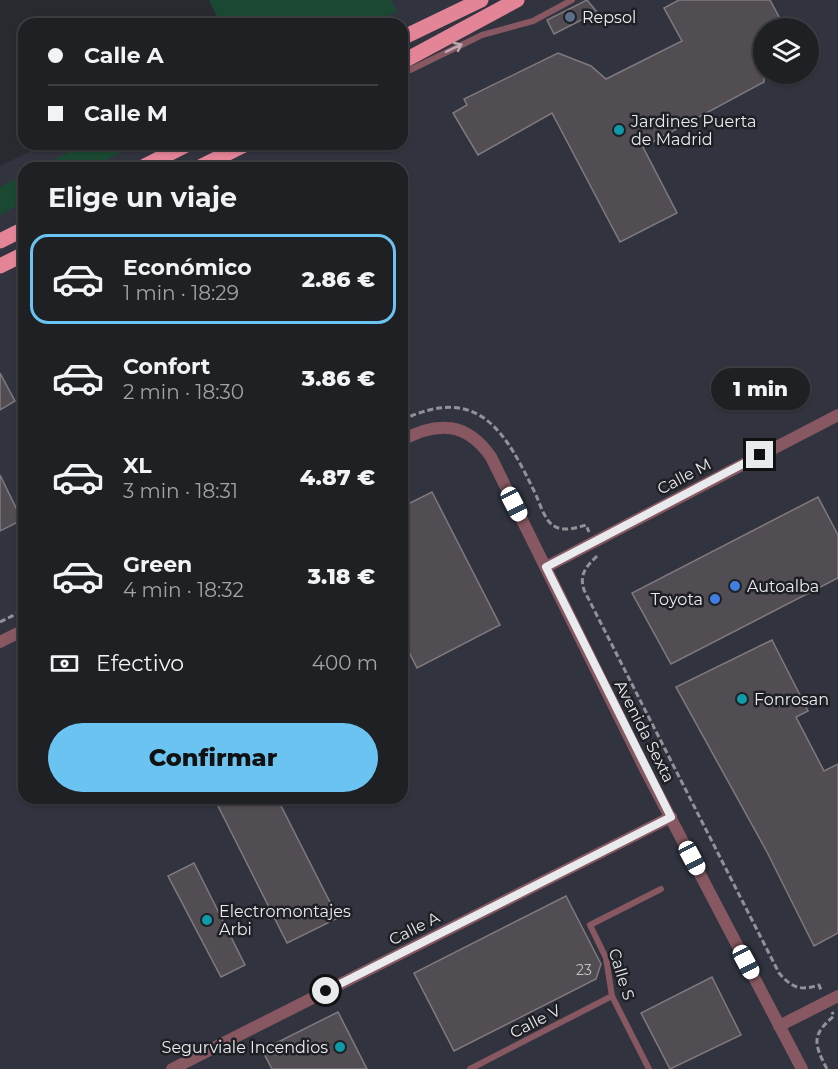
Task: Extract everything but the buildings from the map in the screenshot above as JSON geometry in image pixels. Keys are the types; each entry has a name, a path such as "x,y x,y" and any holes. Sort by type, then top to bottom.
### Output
{"main road":[{"path":"408,35 481,0"},
{"path":"408,59 517,0"},
{"path":"153,162 176,150"},
{"path":"210,162 234,150"},
{"path":"0,241 18,231"},
{"path":"0,266 18,257"}],"street":[{"name":"Calle M","path":"546,567 838,415"},
{"name":"Avenida Sexta","path":"408,437 430,428 443,427 475,438 483,445 671,817 802,1069"},
{"path":"0,642 18,633"},
{"name":"Calle A","path":"172,1069 671,817"},
{"path":"779,1026 833,999"}],"lane":[{"path":"446,17 462,0"},
{"path":"408,71 482,35 533,21 572,0"},
{"name":"Calle S","path":"649,1069 612,996 606,958 590,926 661,889"},
{"name":"Calle V","path":"470,1069 612,996"}],"path":[{"path":"408,417 422,410 445,407 463,409 493,424 514,448 553,526 565,529 586,525 599,554 584,571 581,580 584,590 778,973 790,986 804,990 819,986 833,999 834,1016 817,1034 816,1048 827,1069"},
{"path":"0,622 18,613"}],"shaded area":[{"path":"350,0 838,0 838,1069 0,1069 0,166 33,150 408,150 408,18 312,18"}],"green space":[{"path":"209,0 391,0 397,11 383,18 218,18"},
{"path":"73,150 126,150 102,162 50,162"},
{"path":"18,178 18,205 0,215 0,187"}],"place":[{"name":"Repsol","path":"570,17"},
{"name":"Jardines Puerta de Madrid","path":"619,130"},
{"name":"Autoalba","path":"735,586"},
{"name":"Toyota","path":"715,599"},
{"name":"Fonrosan","path":"742,699"},
{"name":"Electromontajes Arbi","path":"207,920"},
{"name":"Segurviale Incendios","path":"340,1047"}],"route":[{"path":"326,991 671,817 546,567 760,455"}]}
